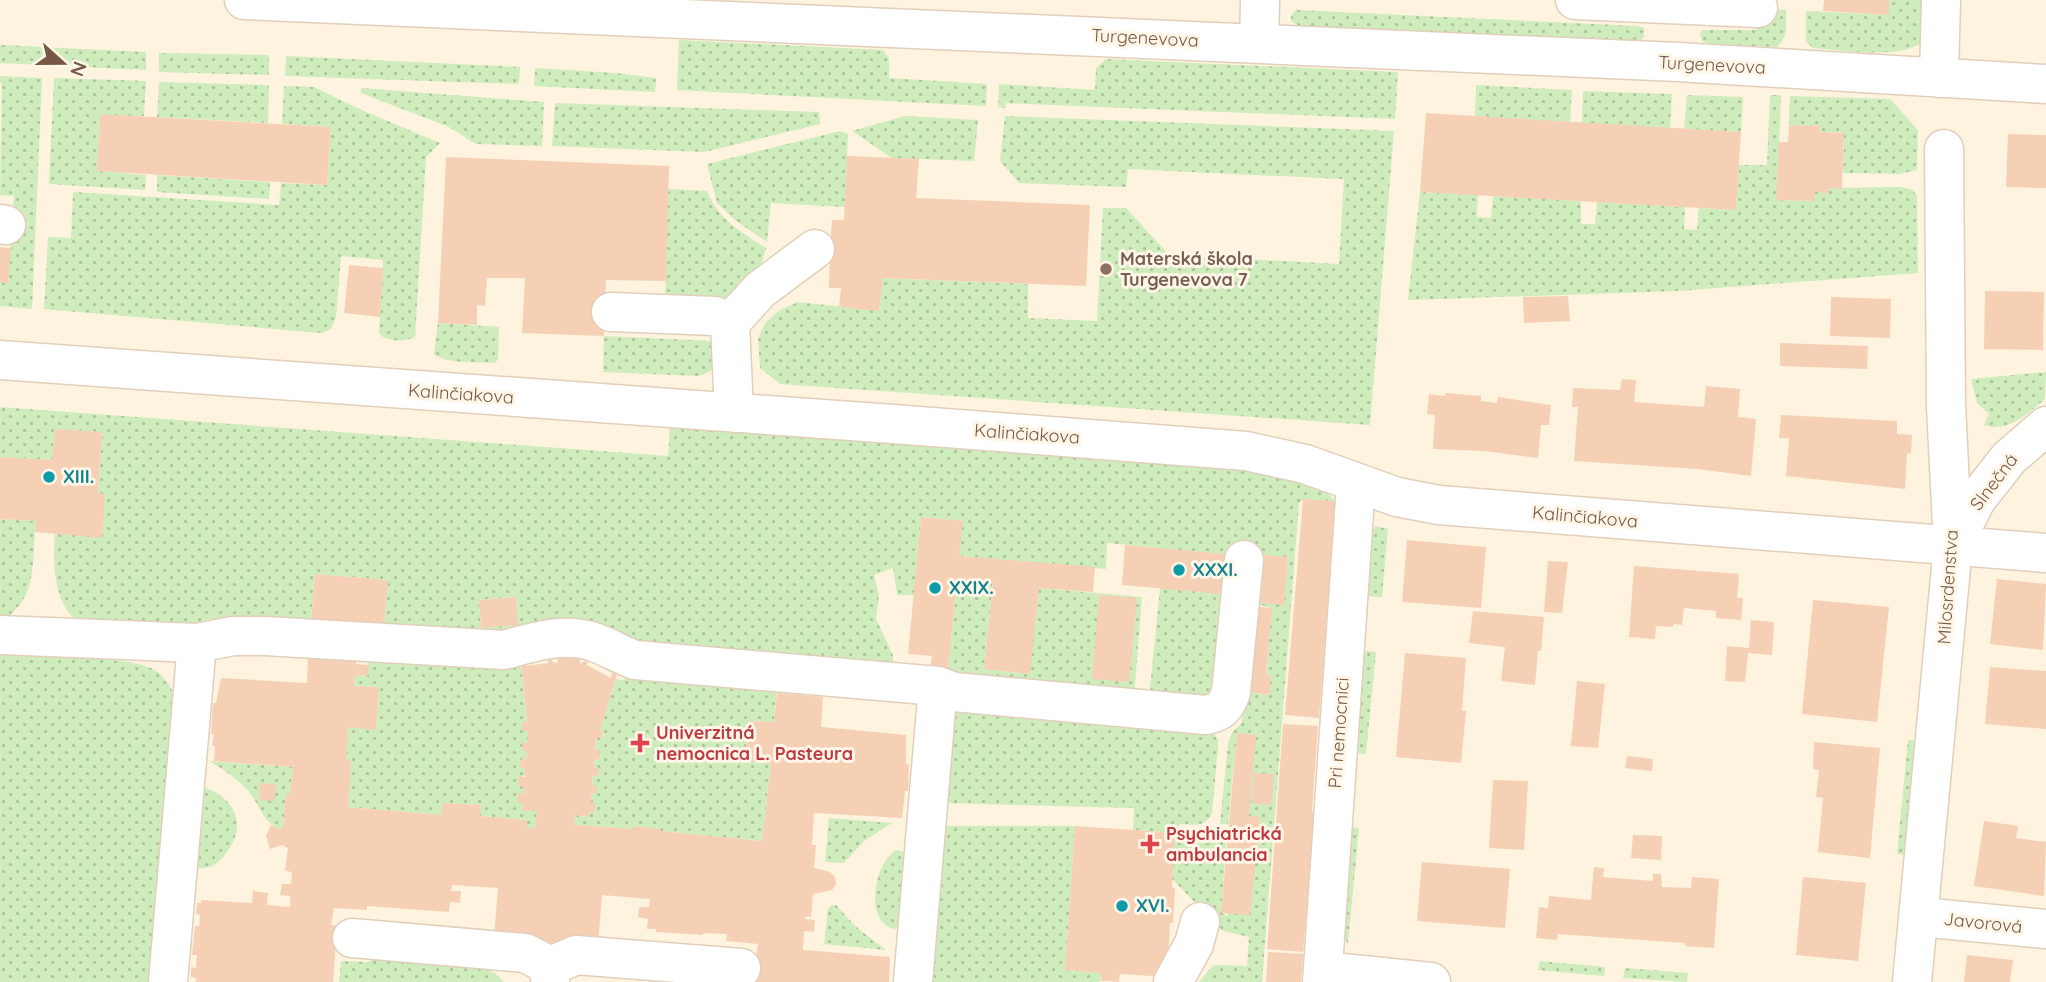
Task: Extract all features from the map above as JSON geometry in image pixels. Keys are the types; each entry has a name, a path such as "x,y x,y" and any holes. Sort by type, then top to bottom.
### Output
{"street":[{"name":"Turgenevova","path":"244,0 815,12 1259,44 1665,62 2046,85"},
{"path":"1259,44 1260,0"},
{"path":"1575,0 1758,8"},
{"path":"1939,78 1941,0"},
{"path":"1665,62 1667,4"},
{"name":"Milosrdenstva","path":"1912,982 1953,546 1947,406 1944,149"},
{"path":"734,413 730,323 760,289 815,249"},
{"path":"611,312 715,316 730,323"},
{"name":"Kalinčiakova","path":"0,360 1246,451 1305,464 1396,497 1439,505 2046,553"},
{"name":"Slnečná","path":"1953,546 1976,500 2009,458 2046,426"},
{"name":"Pri nemocnici","path":"1322,976 1356,484"},
{"path":"0,635 197,643 233,636 303,636 503,650 528,642 575,638 595,643 635,660 937,686 954,692 1206,715 1219,712 1227,704 1231,692 1244,560"},
{"path":"168,982 197,643"},
{"path":"913,982 937,686"},
{"name":"Javorová","path":"1920,917 2046,929"},
{"path":"1173,982 1194,944 1200,922"},
{"path":"352,938 525,953 550,974 576,955 741,968"},
{"path":"1322,976 1431,982"}],"green space":[{"path":"1758,0 1773,9 1786,10 1785,35 1776,47 1708,44 1702,41 1702,30 1756,30"},
{"path":"1889,0 1930,0 1923,42 1900,51 1870,52 1813,48 1806,42 1806,11 1888,15"},
{"path":"1296,10 1638,26 1644,28 1644,37 1638,42 1301,27 1291,21 1291,15"},
{"path":"679,40 883,50 889,58 889,78 987,84 986,106 677,90"},
{"path":"0,45 146,52 146,70 0,63"},
{"path":"159,53 269,55 269,75 159,72"},
{"path":"286,56 520,67 519,84 285,76"},
{"path":"1106,59 1398,72 1395,119 1006,103 1005,108 998,107 999,84 1095,90 1096,68"},
{"path":"535,68 656,78 655,92 534,86"},
{"path":"0,76 42,78 32,309 0,306 0,282 8,283 14,196 0,195"},
{"path":"54,78 146,81 144,116 100,115 97,171 146,175 145,190 49,184"},
{"path":"159,82 269,85 268,123 157,117"},
{"path":"1476,85 1572,90 1570,122 1475,117"},
{"path":"284,86 314,87 440,143 426,157 415,337 396,340 379,334 383,260 341,256 336,317 331,329 322,333 44,309 48,237 71,238 73,192 279,205 281,183 327,185 331,127 282,124"},
{"path":"361,88 544,102 542,146 476,144 449,127 361,93"},
{"path":"1583,91 1672,94 1670,129 1582,123"},
{"path":"1687,95 1743,97 1741,132 1684,129"},
{"path":"1770,95 1781,95 1777,200 1815,201 1815,192 1829,193 1829,188 1901,187 1912,190 1917,195 1918,273 1678,291 1408,300 1420,192 1478,195 1477,217 1491,218 1493,196 1581,201 1581,224 1595,224 1597,202 1685,207 1684,229 1697,230 1699,208 1736,210 1739,165 1767,165"},
{"path":"1790,96 1890,99 1918,130 1917,170 1899,174 1843,173 1844,133 1819,132 1819,126 1789,125"},
{"path":"555,103 819,112 820,124 704,152 552,146"},
{"path":"905,116 978,120 974,161 892,158 852,131"},
{"path":"1005,116 1394,131 1370,425 780,384 760,368 758,339 765,323 780,310 798,302 879,311 883,278 1028,284 1028,318 1097,321 1103,208 1126,208 1169,255 1339,264 1344,179 1128,169 1126,187 1019,183 1000,161"},
{"path":"840,131 848,134 845,207 771,203 767,242 735,220 717,203 707,164"},
{"path":"157,175 270,182 269,199 157,192"},
{"path":"668,189 707,191 711,201 724,217 766,248 758,277 726,301 665,300"},
{"path":"438,323 499,327 498,360 494,363 453,361 434,354"},
{"path":"604,336 712,341 716,366 699,376 603,372"},
{"path":"2046,372 2045,399 2010,424 1993,427 1984,425 1989,414 1977,403 1971,379"},
{"path":"0,407 668,456 670,427 1288,470 1322,489 1336,501 1304,499 1299,503 1262,982 1199,982 1213,965 1247,966 1249,937 1223,931 1172,879 1175,833 1133,830 1134,808 941,803 953,708 1213,732 1218,740 1218,748 1212,814 1202,823 1180,824 1179,829 1227,835 1221,912 1227,916 1258,844 1260,818 1249,816 1253,761 1237,733 1228,824 1220,824 1228,744 1232,732 1242,723 1245,692 1269,695 1271,675 1266,674 1272,608 1252,606 1248,602 1284,604 1288,557 1253,554 1252,557 1107,543 1106,569 959,556 962,521 921,517 914,595 897,595 893,568 874,575 879,595 876,619 893,655 893,667 384,627 388,580 315,574 311,620 221,618 191,626 83,625 70,614 60,596 54,564 55,533 98,493 102,432 55,429 52,460 0,457","holes":["516,597 518,625 481,628 479,600"]},
{"path":"0,519 36,521 28,591 13,613 0,621"},
{"path":"1375,526 1388,529 1382,597 1364,596 1367,549"},
{"path":"957,580 993,583 984,669 1029,674 1039,588 1142,597 1134,697 955,680 955,671 948,670"},
{"path":"1160,588 1228,594 1213,699 1149,698"},
{"path":"1360,650 1376,652 1366,754 1352,753"},
{"path":"369,652 521,663 527,722 522,723 522,731 528,731 528,743 523,743 522,751 527,751 526,760 521,759 520,768 525,768 525,776 519,776 524,787 523,794 518,794 518,803 523,803 522,811 537,811 535,829 527,828 527,820 480,816 480,805 442,803 441,815 348,807 348,727 376,729 379,687 354,686 355,675 368,676"},
{"path":"0,654 124,661 153,669 166,680 171,689 177,704 155,982 0,982"},
{"path":"628,676 777,688 774,722 749,721 745,761 771,764 762,841 636,826 635,829 574,825 575,815 589,817 590,811 595,811 595,803 591,802 592,793 597,794 597,785 592,785 593,775 598,776 599,768 594,767 594,759 599,750 595,750 597,737 603,738 604,732 600,730 616,679 623,680"},
{"path":"1908,740 1918,740 1907,855 1897,854"},
{"path":"209,761 293,767 290,794 286,794 283,826 280,830 265,817 245,787"},
{"path":"202,787 212,790 227,802 233,809 237,826 231,846 220,860 210,867 196,869"},
{"path":"829,818 892,823 864,841 844,863 825,862"},
{"path":"944,826 1075,826 1065,970 1101,973 1100,982 926,982"},
{"path":"1347,827 1359,828 1348,944 1343,935"},
{"path":"896,850 904,852 905,858 901,920 896,929 886,925 879,917 875,893 882,867"},
{"path":"836,905 855,926 886,950 824,944 828,909"},
{"path":"393,954 484,967 504,982 339,982 341,961 367,962"},
{"path":"1540,961 1605,967 1604,976 1538,970"},
{"path":"1625,968 1688,973 1687,982 1623,978"}],"building":[{"path":"1824,0 1889,0 1889,15 1823,11"},
{"path":"1426,113 1741,132 1736,210 1420,192"},
{"path":"100,114 331,127 327,185 97,171"},
{"path":"1789,125 1820,126 1819,132 1844,133 1842,189 1829,188 1829,193 1815,192 1815,201 1776,200 1779,142 1788,142"},
{"path":"2008,134 2046,135 2046,188 2006,187"},
{"path":"847,156 919,159 916,198 1090,205 1086,286 883,278 879,311 839,307 841,288 829,288 830,250 832,220 844,220"},
{"path":"446,157 669,166 666,281 606,280 604,336 522,333 525,278 487,278 485,306 477,305 477,325 438,323"},
{"path":"0,247 11,248 8,283 0,282"},
{"path":"349,265 383,268 380,317 344,313"},
{"path":"1985,291 2044,292 2043,350 1984,349"},
{"path":"1568,296 1570,321 1524,323 1523,297"},
{"path":"1831,297 1891,299 1890,338 1830,336"},
{"path":"1780,343 1868,346 1867,369 1780,366"},
{"path":"1622,379 1636,380 1634,402 1704,407 1706,386 1740,389 1738,417 1756,419 1751,476 1698,469 1574,461 1578,407 1572,407 1573,388 1620,390"},
{"path":"1445,393 1481,396 1481,401 1497,403 1498,397 1551,405 1549,425 1541,425 1538,458 1484,451 1433,449 1435,415 1427,414 1429,394 1445,396"},
{"path":"1781,415 1897,421 1897,434 1912,435 1911,454 1907,453 1905,489 1786,476 1789,438 1779,438"},
{"name":"XIII.","path":"55,429 102,432 98,493 105,494 102,538 35,532 36,521 0,519 0,457 52,460"},
{"path":"1303,499 1336,501 1319,718 1285,715"},
{"path":"921,517 963,521 959,556 1095,567 1093,592 1039,588 1030,674 984,669 993,583 957,580 948,670 930,669 932,656 908,654"},
{"path":"1407,540 1486,547 1481,608 1402,602"},
{"name":"XXXI.","path":"1125,545 1237,555 1233,595 1122,585"},
{"path":"1252,554 1288,557 1284,605 1248,602"},
{"path":"1548,561 1568,562 1562,613 1544,612"},
{"path":"1634,566 1739,574 1737,598 1743,598 1741,620 1716,618 1716,611 1684,608 1682,625 1656,626 1655,639 1629,637"},
{"path":"315,574 388,580 384,627 311,620"},
{"path":"1997,579 2046,584 2043,650 1990,644"},
{"path":"1099,595 1137,598 1129,682 1092,679"},
{"path":"516,597 518,625 481,628 479,600"},
{"path":"1813,600 1889,607 1877,722 1802,714"},
{"path":"1252,606 1272,608 1266,674 1271,675 1270,695 1245,692"},
{"path":"1473,611 1544,617 1535,685 1501,681 1505,647 1469,643"},
{"path":"1751,620 1774,622 1772,655 1748,653 1745,682 1725,681 1727,646 1749,648"},
{"path":"1405,653 1466,658 1462,711 1466,711 1461,763 1396,757"},
{"path":"559,654 580,655 580,664 588,662 587,665 611,678 612,673 617,675 600,730 604,731 602,738 597,737 596,740 595,750 600,750 599,760 594,759 594,767 599,768 598,776 593,775 592,785 597,785 597,794 592,793 591,802 595,803 595,812 590,811 589,817 575,815 574,825 635,829 635,826 762,841 771,764 745,761 749,721 774,722 777,693 823,697 821,727 906,735 908,791 905,791 902,818 814,813 814,868 830,872 835,877 836,884 832,890 813,894 811,917 805,919 815,920 814,932 804,931 803,950 890,957 889,982 752,982 758,944 726,941 727,934 703,935 647,929 648,919 638,917 639,907 649,907 650,899 602,895 598,945 559,947 494,937 498,888 452,885 451,891 461,891 460,903 450,902 449,912 367,906 367,910 334,908 331,925 337,926 333,982 196,982 196,978 191,977 191,967 196,968 197,955 192,955 195,926 199,926 197,903 201,903 201,900 252,903 253,891 268,893 267,905 290,907 290,896 280,895 282,884 291,884 292,872 285,871 288,848 282,845 270,849 266,836 271,825 280,830 283,826 286,794 290,794 293,767 214,761 214,734 211,734 213,703 216,703 221,678 307,683 308,655 356,658 356,664 369,665 368,676 355,675 354,686 379,687 376,730 348,727 346,760 351,761 348,807 441,815 442,803 481,805 480,816 527,820 527,828 535,829 537,811 522,811 523,803 518,803 518,793 523,794 524,787 518,786 519,776 525,777 525,768 520,768 521,759 526,760 527,751 522,751 523,743 528,743 528,731 522,731 522,722 527,722 521,663 526,666 552,660 557,663"},
{"path":"1990,667 2046,671 2046,729 1985,724"},
{"path":"1577,681 1605,684 1598,748 1571,746"},
{"path":"1283,724 1318,726 1312,811 1315,811 1303,952 1267,949"},
{"path":"1237,733 1256,735 1249,816 1260,817 1250,915 1221,913"},
{"path":"1814,742 1880,748 1870,858 1818,852 1823,798 1816,797 1819,770 1813,769"},
{"path":"1627,756 1653,759 1652,771 1625,768"},
{"path":"1254,773 1274,774 1271,805 1252,803"},
{"path":"1493,780 1528,781 1524,850 1489,848"},
{"path":"260,783 276,784 274,801 259,800"},
{"path":"1984,821 2018,826 2016,838 2046,842 2044,896 1974,886"},
{"name":"XVI.","path":"1075,826 1175,833 1172,888 1175,888 1167,977 1120,974 1119,982 1101,981 1101,973 1065,970"},
{"path":"1633,835 1662,836 1661,860 1631,858"},
{"path":"1422,862 1510,869 1505,928 1417,921"},
{"path":"1594,867 1604,868 1603,877 1653,881 1653,874 1661,874 1662,887 1691,888 1692,877 1719,879 1714,948 1685,946 1685,943 1558,934 1557,940 1536,938 1539,907 1548,908 1549,896 1591,900"},
{"path":"1803,877 1866,883 1858,961 1796,955"},
{"path":"1268,952 1303,954 1301,982 1266,982"},
{"path":"1967,955 2013,960 2010,982 1964,982"}],"place":[{"name":"Materská škola Turgenevova 7","path":"1106,269"},
{"name":"XIII.","path":"49,477"},
{"name":"XXXI.","path":"1179,570"},
{"name":"XXIX.","path":"935,588"},
{"name":"Univerzitná nemocnica L. Pasteura","path":"640,743"},
{"name":"Psychiatrická ambulancia","path":"1150,844"},
{"name":"XVI.","path":"1122,906"}]}
